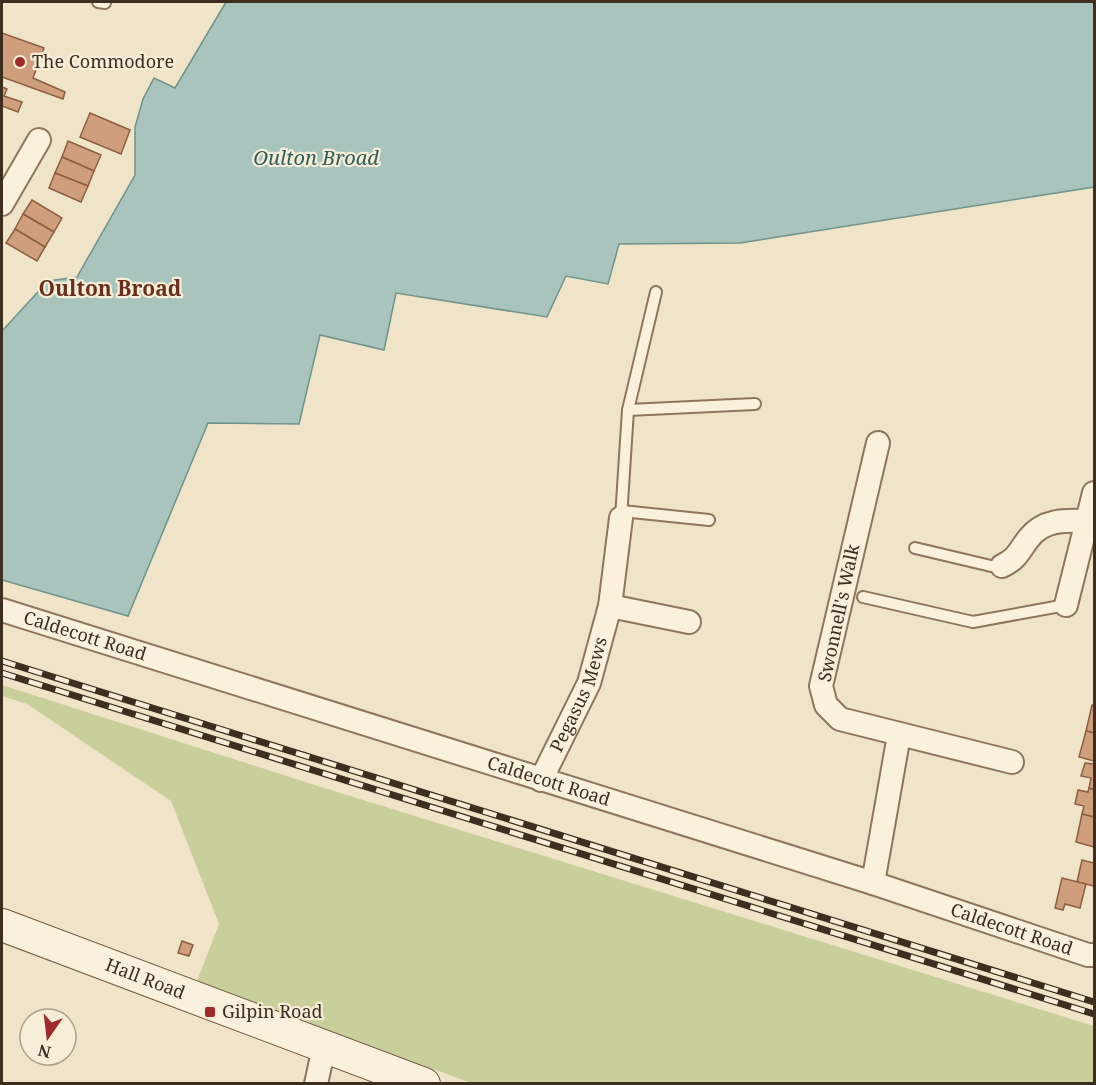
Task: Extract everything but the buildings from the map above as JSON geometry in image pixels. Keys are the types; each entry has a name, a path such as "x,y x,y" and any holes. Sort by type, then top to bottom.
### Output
{"street":[{"path":"5,191 39,140"},
{"name":"Swonnell's Walk","path":"878,443 821,686 826,705 840,719 1012,762"},
{"path":"1066,605 1095,493"},
{"name":"Pegasus Mews","path":"541,780 589,682 610,606 621,515"},
{"path":"1002,566 1016,559 1029,538 1040,526 1063,520 1086,521"},
{"path":"610,606 689,622"},
{"name":"Caldecott Road","path":"2,610 873,884 1088,955 1095,955"},
{"path":"873,884 899,735"},
{"name":"Hall Road","path":"2,925 424,1083"},
{"path":"316,1083 324,1047"}],"lane":[{"path":"656,292 628,410 621,515 709,520"},
{"path":"628,410 755,404"},
{"path":"915,548 991,566 1002,566"},
{"path":"863,597 973,622 1066,605"}],"green space":[{"path":"2,685 318,786 1094,1026 1094,1083 471,1083 197,981 219,924 171,801 27,704 2,696"}],"water":[{"name":"Oulton Broad","path":"226,2 1094,2 1094,187 740,243 619,244 608,284 566,276 547,317 396,293 384,350 320,335 299,424 208,423 128,616 2,580 2,331 48,281 77,277 135,175 135,127 143,99 154,78 175,88"}],"railway":[{"path":"2,661 1094,1002"},
{"path":"2,673 1094,1014"}],"place":[{"name":"The Commodore","path":"20,62"},
{"name":"Gilpin Road","path":"210,1012"}],"district":[{"name":"Oulton Broad","path":"110,289"}]}
